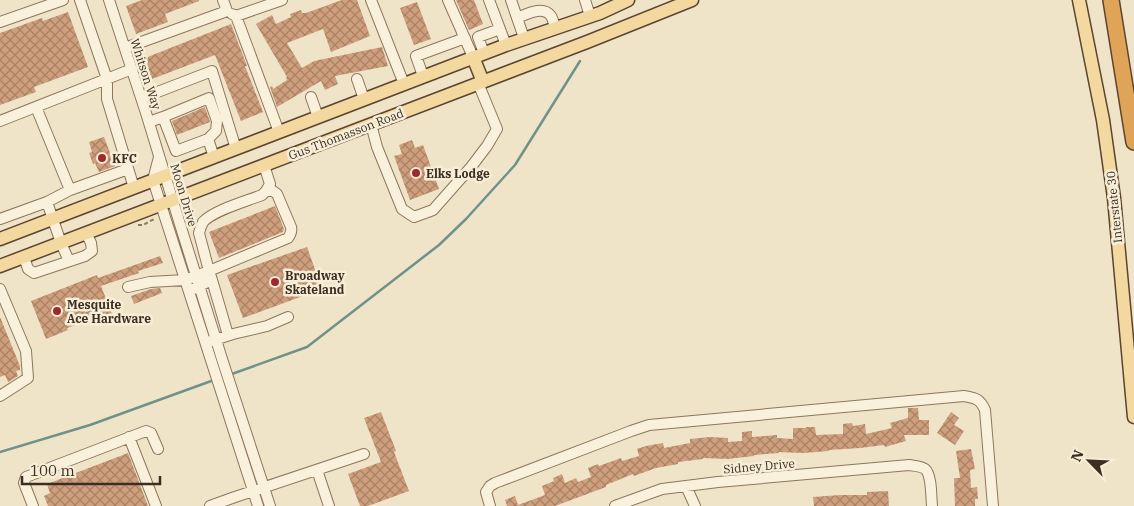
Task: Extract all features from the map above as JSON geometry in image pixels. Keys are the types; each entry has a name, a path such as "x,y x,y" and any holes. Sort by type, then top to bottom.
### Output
{"highway":[{"path":"1111,0 1134,142"}],"main road":[{"path":"0,240 478,55 590,16 614,3 628,0"},
{"name":"Gus Thomasson Road","path":"0,266 86,233 160,208 264,165 588,42 692,0"},
{"name":"Interstate 30","path":"1079,0 1103,120 1114,198 1134,417"},
{"path":"478,55 480,83"}],"street":[{"path":"0,22 63,0"},
{"path":"80,0 107,79 107,99 134,188"},
{"name":"Whitson Way","path":"109,0 159,155"},
{"path":"223,0 227,11 236,16 279,132"},
{"path":"236,16 282,0"},
{"path":"371,0 404,84"},
{"path":"448,0 464,38 478,55"},
{"path":"489,0 506,45"},
{"path":"511,0 524,38"},
{"path":"585,0 590,16"},
{"path":"125,48 227,11"},
{"path":"517,18 535,11 546,12 556,28"},
{"path":"478,55 478,37 500,29"},
{"path":"423,76 416,56 464,38"},
{"path":"0,121 132,69"},
{"path":"142,98 212,71 236,148"},
{"path":"357,79 364,99"},
{"path":"371,124 377,147 402,210 414,217 433,210 471,167 497,129 480,83"},
{"path":"311,97 318,117"},
{"path":"149,122 209,98 217,121 216,131 208,139 176,151 163,117"},
{"path":"36,107 70,190"},
{"path":"208,139 214,157"},
{"name":"Moon Drive","path":"159,155 160,208 205,343 217,361"},
{"path":"228,335 199,234 200,227 212,214 262,195 270,184 264,165"},
{"path":"0,219 47,202 70,190 128,169"},
{"path":"188,290 197,281 288,238 292,230 291,226 277,194 273,191 266,191"},
{"path":"47,202 69,261"},
{"name":"Moon Drive","path":"160,208 197,281 216,340 217,361 225,386 259,489 270,506"},
{"path":"24,257 28,269 34,273 85,256 92,252 92,243 86,233"},
{"path":"128,287 150,282 197,281"},
{"path":"0,396 28,378 26,351 1,293"},
{"path":"205,343 228,335 267,326 288,317"},
{"path":"489,502 486,492 495,483 649,425 964,396 982,402 985,410 993,506"},
{"path":"33,506 24,483 26,477 146,431 151,433 158,449"},
{"path":"129,437 156,506"},
{"path":"210,506 364,454"},
{"name":"Sidney Drive","path":"621,505 662,489 909,466 925,469 930,475 932,506"},
{"path":"317,470 329,506"},
{"path":"686,486 695,506"},
{"name":"Moon Drive","path":"258,506 259,489"}],"building":[{"path":"142,0 199,1 165,14 168,22 136,34 126,6"},
{"path":"342,0 357,0 370,36 331,52 323,29 287,43 302,68 314,61 382,47 388,66 335,76 338,84 325,90 321,81 277,107 270,87 272,86 273,89 287,80 287,77 256,24 272,15 276,24 291,17 290,14 301,10 302,13 306,13"},
{"path":"456,0 474,0 483,24 469,30"},
{"path":"417,2 431,39 414,45 400,8"},
{"path":"68,12 88,67 34,87 36,92 0,105 0,33 42,18 43,21"},
{"path":"231,24 263,112 241,121 215,55 152,79 151,75 148,76 143,63 146,62 145,58"},
{"path":"205,107 210,122 177,135 172,121"},
{"name":"KFC","path":"104,137 115,166 99,172 95,163 93,164 89,153 92,152 89,142"},
{"name":"Elks Lodge","path":"412,140 415,148 423,145 439,189 410,200 394,156 402,154 399,145"},
{"path":"275,206 284,229 283,232 219,258 209,232"},
{"name":"Broadway Skateland","path":"307,247 322,289 243,318 227,275"},
{"path":"160,256 163,263 101,286 112,314 85,325 84,322 67,328 68,330 46,339 31,301 97,275 98,278"},
{"path":"160,288 162,293 134,304 131,296"},
{"path":"0,317 20,366 20,370 16,371 18,376 8,382 5,375 0,377"},
{"path":"908,408 918,408 919,420 929,420 929,435 904,435 906,441 885,447 884,445 803,453 778,452 727,459 703,458 678,462 678,464 656,468 634,476 633,474 606,485 606,487 555,506 507,506 505,500 515,496 518,505 545,495 542,486 554,481 553,478 562,474 565,483 576,478 578,482 591,477 588,468 621,458 622,461 639,456 637,449 646,446 663,443 664,448 690,443 690,439 710,437 728,438 728,442 742,441 742,432 752,431 752,437 777,435 777,438 793,439 793,428 806,427 815,427 816,435 843,434 843,424 852,423 853,426 865,424 866,434 892,428 890,423 908,418"},
{"path":"381,412 409,491 368,506 360,506 348,474 381,462 364,418"},
{"path":"951,412 959,418 954,425 964,431 955,445 937,433"},
{"path":"971,449 975,469 970,470 971,488 977,487 978,499 975,499 975,506 955,506 954,478 960,478 956,451"},
{"path":"128,453 148,506 48,506 44,496 50,493 47,484"},
{"path":"888,491 889,506 814,506 813,497 867,495 867,492"}],"waterway":[{"path":"229,375 307,347 439,245 466,219 515,165 580,61"},
{"path":"0,452 90,425 214,380"}],"place":[{"name":"KFC","path":"102,158"},
{"name":"Elks Lodge","path":"416,173"},
{"name":"Broadway Skateland","path":"275,282"},
{"name":"Mesquite Ace Hardware","path":"57,311"}]}
